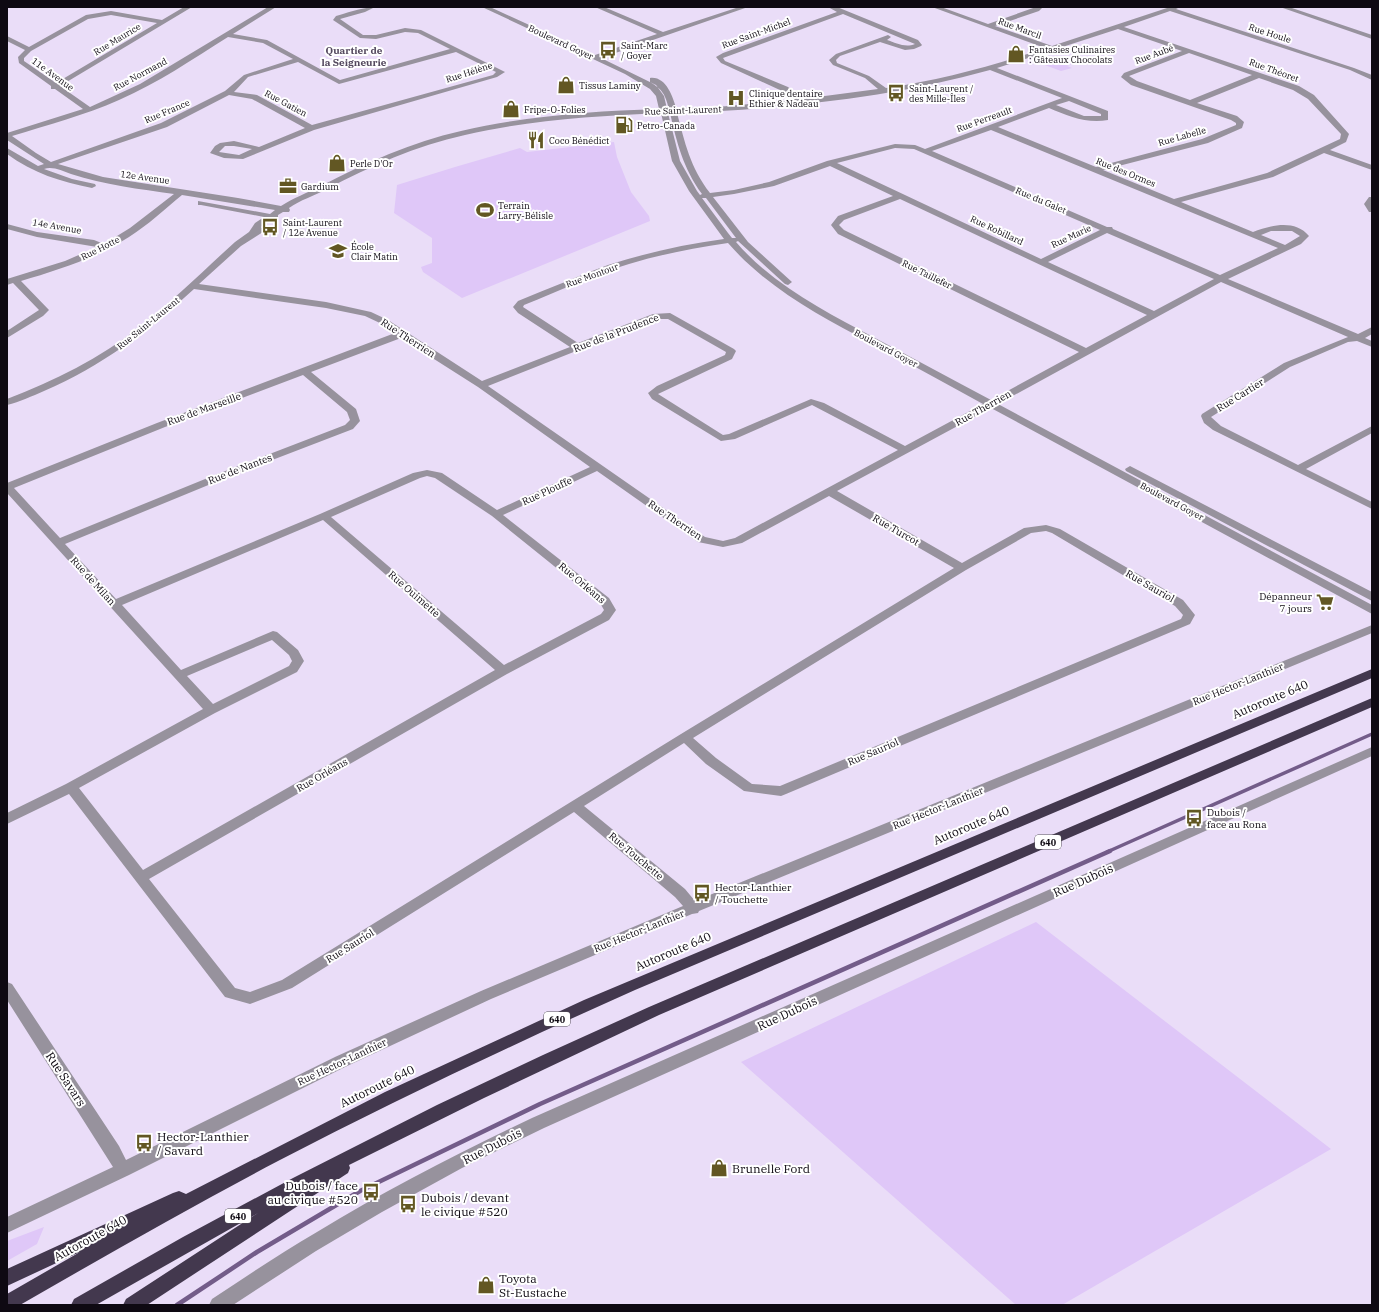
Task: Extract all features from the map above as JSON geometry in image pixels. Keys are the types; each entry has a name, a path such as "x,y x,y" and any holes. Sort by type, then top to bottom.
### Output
{"highway":[{"name":"Autoroute 640","path":"7,1303 176,1208 312,1136 468,1059 610,995 1372,673"},
{"name":"640","path":"80,1305 185,1244 399,1132 541,1063 654,1011 1372,702"},
{"path":"132,1305 399,1132"},
{"path":"7,1278 312,1136"}],"street":[{"name":"Rue Maurice","path":"54,87 189,7"},
{"name":"Rue Normand","path":"7,136 89,110 143,86 273,7"},
{"name":"Rue Hélène","path":"259,149 311,128 494,76 501,72 419,31 405,30 376,37 362,37 336,20 338,17 370,8 368,7"},
{"name":"Boulevard Goyer","path":"485,7 598,57 648,77 659,84 669,94 686,159 693,174 740,239 778,275 809,296 995,402 1372,610"},
{"name":"Boulevard Goyer","path":"496,7 598,57 648,84 658,93 676,161 697,196 730,241 761,271 800,300 1372,597"},
{"path":"598,7 664,35"},
{"path":"598,57 745,7"},
{"path":"831,7 916,41 919,45 916,47 906,48 881,40"},
{"name":"Rue Marcil","path":"935,7 1053,49"},
{"path":"988,26 1037,10 1040,7"},
{"name":"Rue Houle","path":"1162,7 1174,8 1352,69 1372,78"},
{"path":"1283,7 1372,37"},
{"path":"719,8 730,12"},
{"name":"Rue Saint-Laurent","path":"7,402 68,376 108,354 146,326 253,233 265,227 274,217 285,210 301,203 310,195 341,178 378,160 419,145 468,132 552,117 598,113 707,110 800,102 885,91 990,68 1053,49 1174,8"},
{"name":"Rue Saint-Michel","path":"800,102 791,92 723,62 719,58 724,54 843,12"},
{"path":"29,50 86,17 111,13 163,22"},
{"name":"Rue Théoret","path":"1119,27 1296,88 1311,98 1345,134 1343,140 1270,175 1174,202"},
{"path":"885,91 871,79 835,64 832,60 838,55 899,34"},
{"path":"228,35 265,41 339,82 455,50"},
{"name":"11e Avenue","path":"7,38 29,50 21,57 21,62 54,87 89,110"},
{"name":"Rue Aubé","path":"1126,74 1189,51"},
{"name":"Rue France","path":"37,169 164,125 206,105 228,92 246,76 298,60"},
{"path":"990,68 1106,112 1105,118 1088,120 1049,106"},
{"name":"Rue Labelle","path":"1095,170 1205,141 1239,126 1240,122 1234,118 1192,102 1134,83 1125,77 1126,74"},
{"path":"1192,102 1259,75"},
{"name":"Rue Gatien","path":"228,92 254,97 311,128"},
{"name":"Rue Perreault","path":"926,151 1069,98"},
{"name":"Rue des Ormes","path":"991,127 1285,248"},
{"name":"12e Avenue","path":"7,136 29,152 50,164 94,178 285,210"},
{"name":"Rue du Galet","path":"697,196 734,192 771,184 830,163 895,146 915,147 1109,229 1372,344"},
{"name":"12e Avenue","path":"7,150 37,169 66,180 100,188 173,198 274,217"},
{"path":"1324,150 1372,168"},
{"name":"Rue Robillard","path":"830,163 1156,315"},
{"name":"Rue Hotte","path":"11,281 69,262 104,247 132,231 181,192"},
{"name":"Rue Taillefer","path":"900,196 841,218 835,225 841,232 1087,352"},
{"path":"1372,199 1368,204 1372,210"},
{"name":"14e Avenue","path":"7,226 36,234 94,243 104,247"},
{"path":"1222,278 1298,242 1305,236 1294,228 1270,228 1253,235"},
{"name":"Rue Marie","path":"1041,262 1109,229"},
{"name":"Rue Montour","path":"576,347 521,311 518,307 521,303 576,280 641,258 682,248 740,239"},
{"name":"Rue Therrien","path":"192,286 326,305 368,314 385,322 481,385 702,540 723,544 738,541 1222,278"},
{"path":"7,335 44,310 11,281"},
{"name":"Rue de la Prudence","path":"481,385 656,316 670,316 731,351 729,357 653,392 655,397 721,438 731,438 811,402 821,405 906,450"},
{"name":"Rue Cartier","path":"1298,469 1217,428 1208,421 1206,416 1287,365 1346,340 1358,338 1372,330"},
{"name":"Rue de Marseille","path":"7,487 161,425 305,372 402,334"},
{"name":"Rue de Nantes","path":"58,543 219,477 349,427 355,421 352,410 305,372"},
{"path":"1298,469 1372,429"},
{"name":"Rue Plouffe","path":"496,514 598,468"},
{"path":"1298,469 1372,506"},
{"name":"Rue Orléans","path":"114,604 324,516 417,475 427,473 438,475 496,514 605,601 610,610 605,617 503,671 142,877"},
{"name":"Rue de Milan","path":"7,487 210,710"},
{"name":"Rue Turcot","path":"829,491 962,568"},
{"name":"Rue Ouimette","path":"324,516 503,671"},
{"name":"Rue Sauriol","path":"71,787 142,877 230,993 250,998 287,984 576,806 684,737 962,568 1028,530 1046,528 1056,531 1179,603 1189,615 1186,621 781,791 749,788 711,762 684,737"},
{"name":"Rue Hector-Lanthier","path":"7,1225 123,1170 315,1074 447,1012 583,953 1372,629"},
{"path":"7,819 71,787 210,710 293,669 298,661 294,653 273,636 179,675"},
{"name":"Rue Dubois","path":"218,1305 292,1256 348,1222 407,1189 538,1123 1372,752"},
{"name":"Rue Touchette","path":"576,806 680,893 693,909"},
{"name":"Rue Savars","path":"7,988 113,1151 123,1170"}],"shaded area":[{"path":"1060,58 1074,63 1067,66 1072,68 1061,71 1042,64"},
{"path":"614,142 617,157 631,192 649,216 650,221 462,298 423,272 421,267 432,263 432,238 394,213 397,185 520,148 527,152"},
{"path":"1036,922 1331,1149 1062,1305 1016,1305 741,1062"},
{"path":"44,1227 37,1244 7,1261 7,1241"}],"waterway":[{"path":"1107,852 1372,734"},
{"path":"177,1305 257,1252 360,1191 540,1104 1110,851"}],"place":[{"name":"Saint-Marc / Goyer","path":"608,50"},
{"name":"Fantasies Culinaires : Gâteaux Chocolats","path":"1016,54"},
{"name":"Tissus Laminy","path":"566,85"},
{"name":"Saint-Laurent / des Mille-Îles","path":"896,93"},
{"name":"Clinique dentaire Ethier & Nadeau","path":"736,98"},
{"name":"Fripe-O-Folies","path":"511,109"},
{"name":"Petro-Canada","path":"624,125"},
{"name":"Coco Bénédict","path":"536,140"},
{"name":"Perle D'Or","path":"337,163"},
{"name":"Gardium","path":"288,186"},
{"name":"Terrain Larry-Bélisle","path":"485,210"},
{"name":"Saint-Laurent / 12e Avenue","path":"270,227"},
{"name":"École Clair Matin","path":"338,251"},
{"name":"Dépanneur 7 jours","path":"1325,602"},
{"name":"Dubois / face au Rona","path":"1194,818"},
{"name":"Hector-Lanthier / Touchette","path":"702,893"},
{"name":"Hector-Lanthier / Savard","path":"144,1143"},
{"name":"Brunelle Ford","path":"719,1168"},
{"name":"Dubois / face au civique #520","path":"371,1192"},
{"name":"Dubois / devant le civique #520","path":"408,1204"},
{"name":"Toyota St-Eustache","path":"486,1285"}],"district":[{"name":"Quartier de la Seigneurie","path":"354,56"}]}
